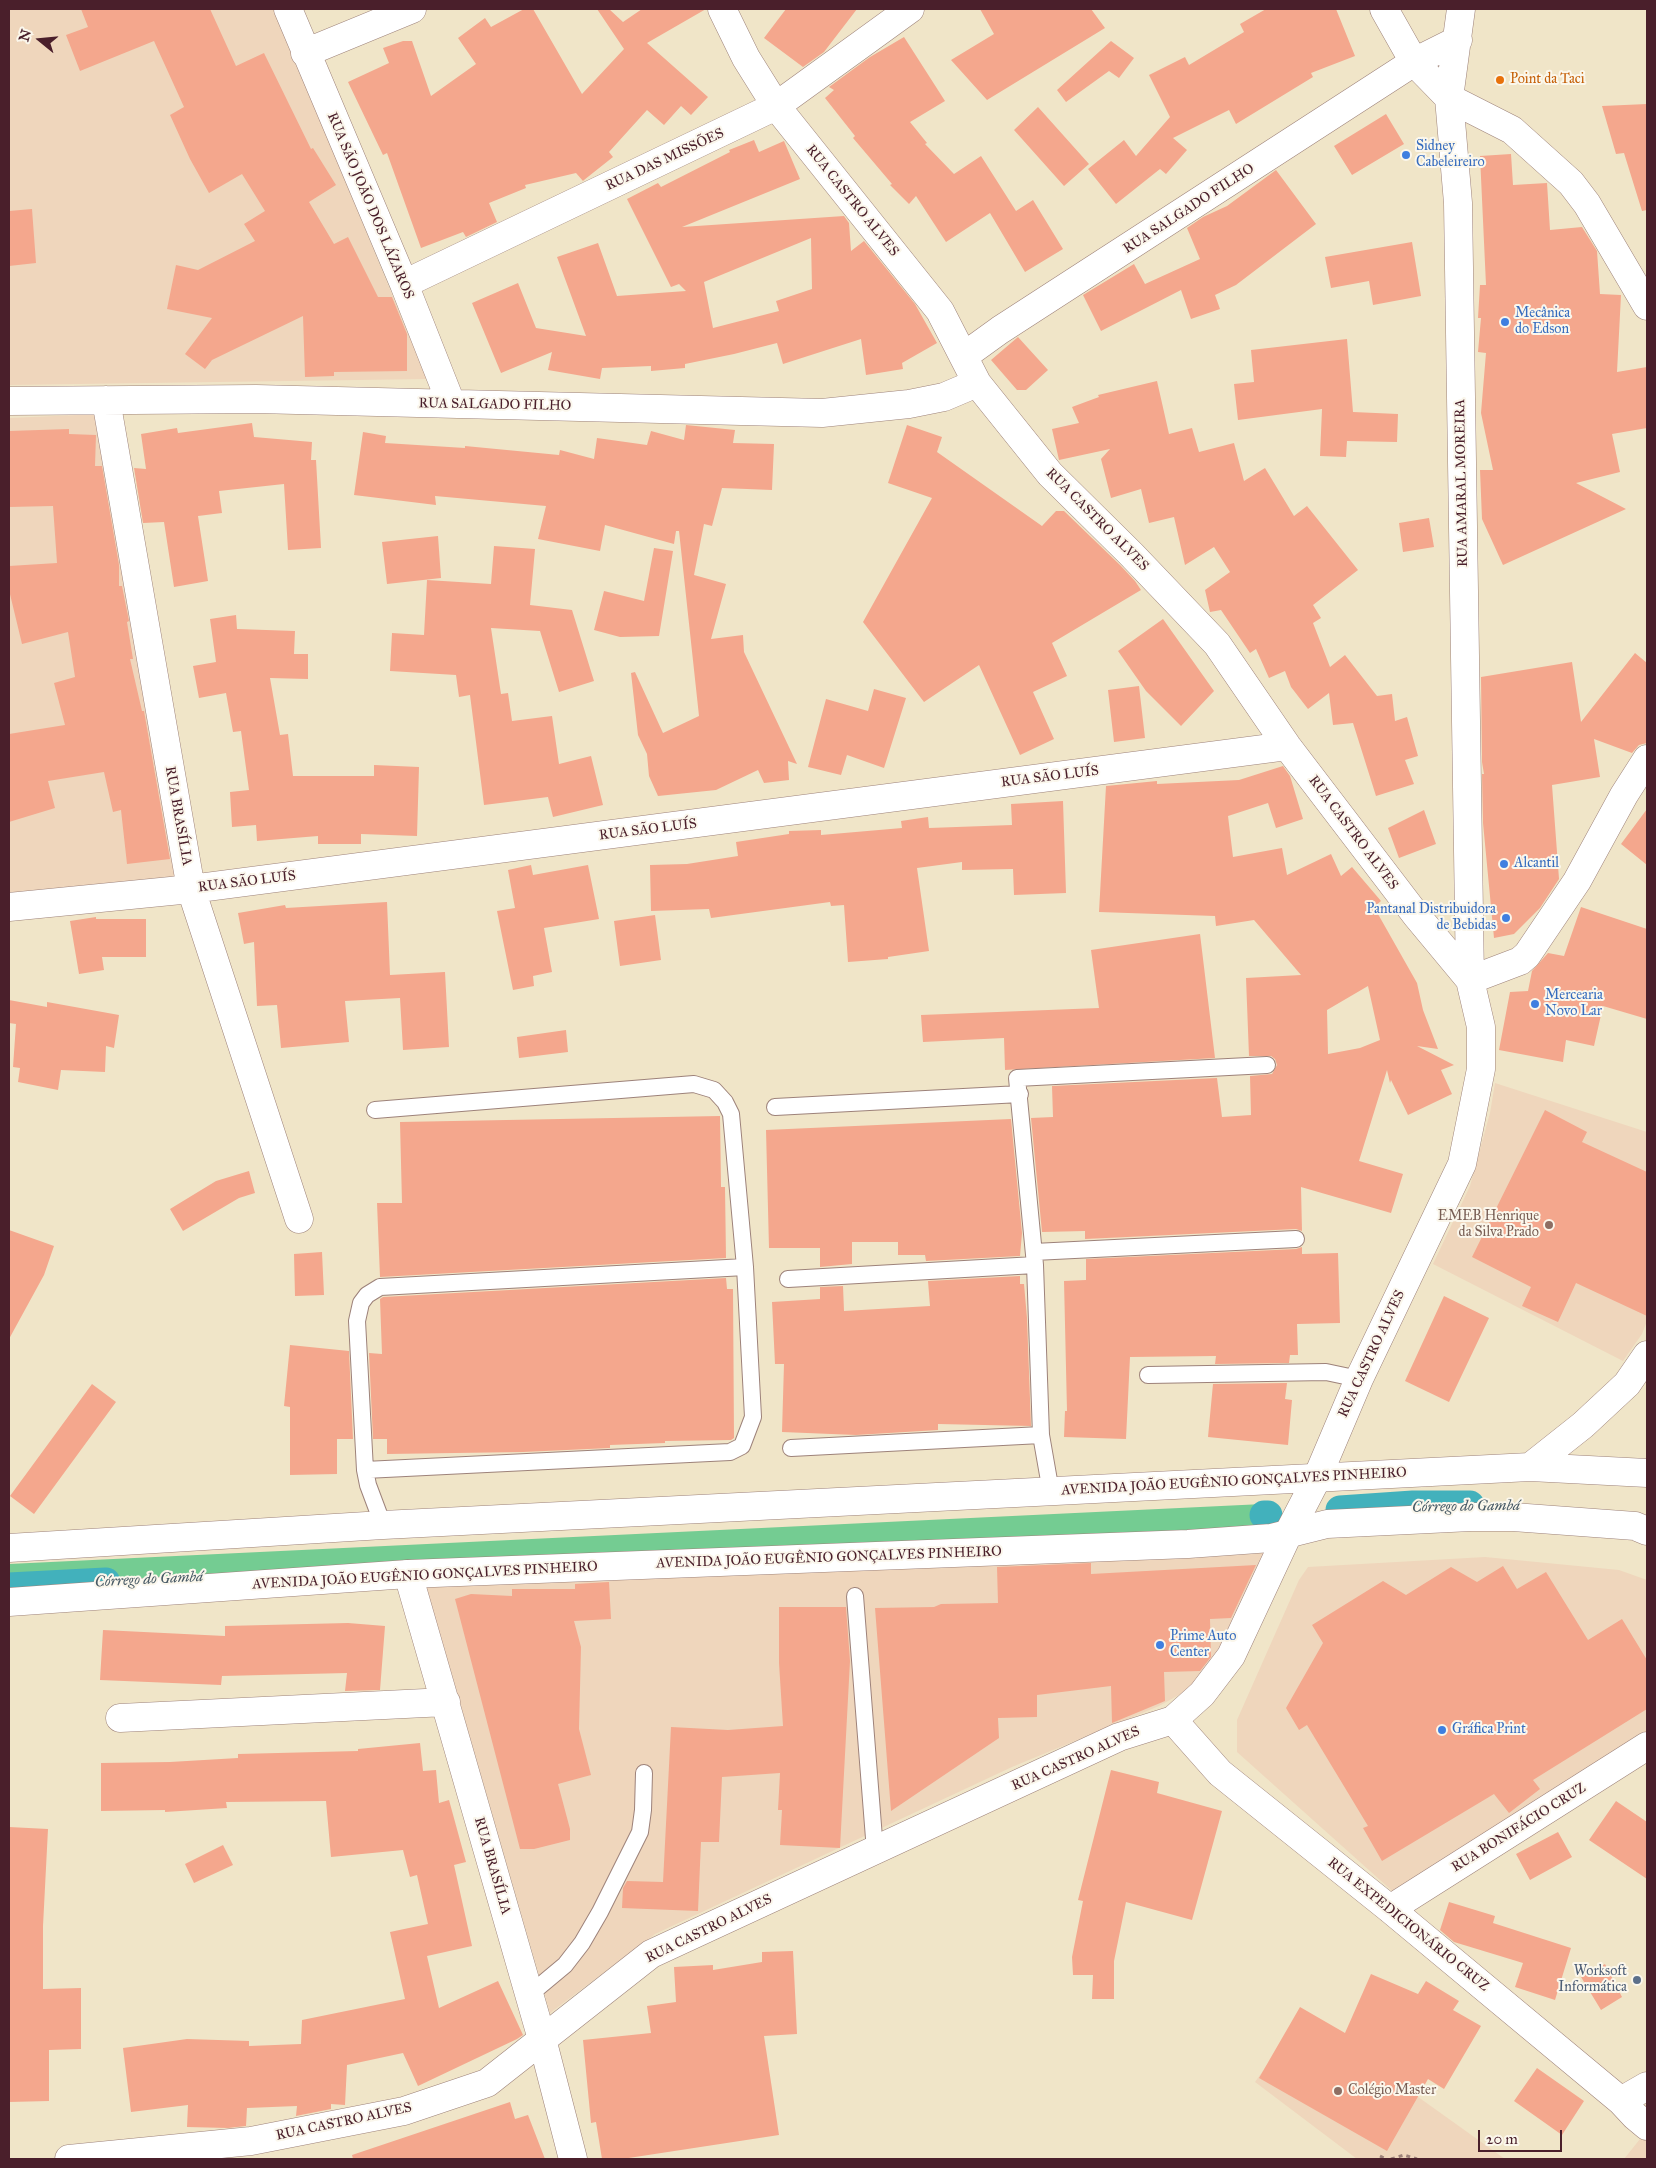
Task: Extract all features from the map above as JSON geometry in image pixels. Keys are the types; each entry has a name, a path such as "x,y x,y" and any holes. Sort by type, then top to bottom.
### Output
{"street":[{"name":"RUA SÃO JOÃO DOS LÁZAROS","path":"288,9 404,284 451,403"},
{"path":"305,53 412,9"},
{"name":"RUA CASTRO ALVES","path":"69,2159 248,2150 404,2111 487,2083 651,1954 1119,1737 1173,1720 1202,1694 1231,1656 1288,1534 1317,1478 1359,1380 1462,1164 1481,1069 1481,1027 1470,980 1416,916 1287,746 1217,644 1132,554 1050,474 977,383 940,311 776,106 746,58 722,9"},
{"name":"RUA DAS MISSÕES","path":"404,284 776,106 910,9"},
{"path":"1384,9 1414,62 1449,98 1512,130 1571,183 1588,204 1647,306"},
{"name":"RUA AMARAL MOREIRA","path":"1461,9 1449,98 1458,203 1470,980"},
{"name":"RUA SALGADO FILHO","path":"964,356 1000,330 1414,62 1458,40"},
{"name":"RUA SALGADO FILHO","path":"9,401 256,399 822,413 910,404 944,397 977,383"},
{"name":"RUA BRASÍLIA","path":"106,400 190,889 299,1219"},
{"name":"RUA SÃO LUÍS","path":"9,907 190,889 1287,746"},
{"path":"1470,980 1520,961 1527,955 1577,881 1624,795 1647,759"},
{"path":"1530,1467 1583,1424 1627,1384 1647,1355"},
{"name":"AVENIDA JOÃO EUGÊNIO GONÇALVES PINHEIRO","path":"9,1548 382,1525 1530,1467 1647,1472"},
{"name":"AVENIDA JOÃO EUGÊNIO GONÇALVES PINHEIRO","path":"9,1602 408,1574 1188,1544 1271,1538 1327,1524 1471,1516 1643,1525"},
{"name":"RUA BRASÍLIA","path":"408,1574 542,2039 572,2159"},
{"path":"120,1718 446,1702"},
{"name":"RUA EXPEDICIONÁRIO CRUZ","path":"1173,1720 1220,1773 1390,1909 1622,2101 1647,2126"},
{"name":"RUA BONIFÁCIO CRUZ","path":"1390,1909 1647,1746"},
{"path":"1622,2101 1647,2086"}],"lane":[{"path":"1051,1492 1041,1435 1035,1259 1017,1078 1267,1065"},
{"path":"364,1470 730,1452 742,1446 753,1416 745,1267 731,1114 725,1102 714,1090 694,1084 375,1110"},
{"path":"776,1107 1020,1094"},
{"path":"788,1279 1296,1239"},
{"path":"382,1525 364,1470 357,1321 361,1303 367,1295 380,1287 745,1267"},
{"path":"1148,1375 1326,1372 1359,1380"},
{"path":"791,1448 1041,1435"},
{"path":"855,1596 875,1850"},
{"path":"529,1995 564,1965 582,1943 600,1912 640,1832 643,1810 644,1773"}],"path":[{"path":"1391,2159 1406,2155 1417,2159"},
{"path":"1380,2156 1386,2159"}],"shaded area":[{"path":"9,9 274,9 427,379 9,385"},
{"path":"100,414 181,878 9,893 9,418"},
{"name":"EMEB Henrique da Silva Prado","path":"1495,1083 1647,1132 1647,1321 1642,1334 1623,1361 1433,1264 1470,1186 1490,1113"},
{"path":"1271,1546 1204,1681 1159,1706 1012,1767 655,1934 550,2013 426,1586"},
{"name":"Gráfica Print","path":"1485,1557 1619,1570 1647,1580 1647,1741 1399,1897 1237,1752 1237,1720 1299,1580 1308,1567"},
{"name":"Colégio Master","path":"1303,2014 1505,2159 1357,2159 1255,2082"},
{"path":"1644,2134 1647,2137 1647,2159 1624,2159"}],"green space":[{"path":"1263,1504 1264,1529 9,1599 9,1564"}],"building":[{"path":"81,9 210,9 236,66 264,53 311,149 313,148 336,185 309,202 334,244 348,237 378,297 392,297 407,334 407,371 334,372 334,376 305,377 303,316 212,360 205,369 185,354 212,318 167,309 176,265 198,270 255,241 244,224 265,211 242,174 209,193 190,159 170,115 184,107 154,41 80,71 66,35 88,27"},
{"path":"524,9 533,9 582,94 624,49 597,9 609,9 623,22 642,9 706,9 647,43 708,97 691,115 681,106 664,125 647,110 609,152 613,157 583,181 576,173 525,185 526,188 489,203 497,222 466,237 463,232 421,248 387,153 383,155 348,82 389,63 383,48 403,41 412,41 431,96 476,64 458,38 485,18 491,27"},
{"path":"786,9 857,9 824,52 803,67 764,38"},
{"path":"980,9 1091,9 1105,28 987,100 951,60 994,34"},
{"path":"1266,9 1336,9 1355,56 1311,73 1313,77 1236,124 1229,110 1173,138 1187,150 1166,174 1160,169 1116,204 1088,169 1124,140 1136,156 1170,117 1149,75 1185,57 1189,65 1244,32 1240,24"},
{"path":"904,37 945,101 910,122 927,143 925,144 954,174 981,156 1016,211 1033,200 1063,249 1025,272 990,213 946,242 916,196 909,204 890,185 892,184 853,138 855,136 825,98 834,90 829,87 870,57"},
{"path":"1111,41 1134,58 1119,78 1109,71 1066,102 1057,90"},
{"path":"1647,104 1647,210 1642,211 1624,153 1616,154 1602,106"},
{"path":"1038,107 1089,164 1064,186 1014,130"},
{"path":"1386,114 1404,144 1352,175 1334,146"},
{"path":"754,140 759,152 784,141 800,179 682,227 844,216 849,223 851,251 864,241 915,304 937,343 902,363 903,369 866,375 861,339 783,364 777,343 685,364 685,368 651,371 651,366 602,368 600,379 548,370 552,352 501,373 472,303 518,283 536,328 586,336 557,257 598,243 617,296 686,291 679,284 671,287 627,199 658,183 661,187 730,152 729,150","holes":["811,238 812,289 776,301 779,311 713,328 704,282"]},
{"path":"1511,154 1513,185 1547,183 1550,230 1582,227 1597,251 1600,294 1621,295 1617,372 1647,367 1647,428 1612,434 1620,472 1576,483 1626,509 1503,565 1482,519 1480,470 1493,470 1481,413 1486,353 1478,352 1481,318 1478,318 1480,285 1486,285 1480,156"},
{"path":"1276,170 1316,224 1236,285 1215,295 1220,309 1191,319 1181,290 1101,331 1083,295 1134,264 1145,284 1200,259 1187,228 1203,217 1227,206"},
{"path":"32,209 36,263 9,266 9,211"},
{"path":"1412,242 1421,296 1373,305 1369,281 1331,288 1325,257"},
{"path":"1018,337 1048,370 1026,390 1017,390 991,360"},
{"path":"1347,339 1353,412 1398,414 1397,442 1347,441 1346,457 1320,456 1322,409 1238,420 1234,384 1254,382 1251,350"},
{"path":"1157,381 1169,434 1192,428 1199,452 1234,443 1244,481 1265,468 1294,516 1307,506 1358,570 1313,605 1321,618 1313,623 1330,667 1345,655 1377,696 1392,694 1395,721 1407,717 1418,756 1405,760 1414,784 1376,796 1353,723 1333,725 1329,693 1308,709 1291,687 1285,671 1269,678 1256,649 1250,653 1221,610 1210,612 1205,590 1230,572 1214,547 1185,565 1174,517 1149,523 1141,489 1111,498 1101,459 1110,449 1059,460 1052,429 1079,423 1072,407 1099,397 1098,395"},
{"path":"252,423 254,437 312,442 311,460 316,460 321,548 288,550 284,484 219,491 222,513 198,516 208,581 174,587 164,522 143,523 134,468 146,469 141,434 177,428 178,433"},
{"path":"686,425 735,430 733,443 774,444 772,490 722,488 712,526 704,524 694,575 726,584 711,639 743,635 744,652 797,764 788,761 789,780 764,783 758,770 716,790 658,796 649,776 647,754 638,735 631,673 635,672 663,733 699,716 679,531 676,531 674,544 605,525 600,551 538,539 546,506 435,496 436,505 354,495 363,432 386,436 385,443 465,448 465,446 559,455 560,450 594,459 597,438 647,445 651,431 684,440"},
{"path":"907,425 942,437 937,452 1042,526 1056,511 1064,511 1120,565 1141,590 1052,643 1067,676 1033,692 1054,739 1020,755 979,665 924,702 863,622 932,498 888,483"},
{"path":"69,429 69,434 96,435 95,466 102,466 119,565 119,586 122,586 129,621 127,622 133,659 130,659 142,711 144,711 170,859 127,864 121,810 113,812 104,772 48,781 55,808 9,822 9,734 65,725 54,683 75,677 68,632 22,644 9,590 9,566 57,563 53,506 9,507 9,431"},
{"path":"1429,518 1434,547 1403,552 1399,523"},
{"path":"438,536 441,578 387,584 382,542"},
{"path":"494,546 535,549 530,605 572,610 594,681 559,692 540,631 491,628 501,694 508,693 512,721 552,716 559,764 591,756 603,805 553,817 548,797 484,805 470,695 459,697 456,675 390,671 392,633 424,635 427,580 491,584"},
{"path":"654,548 673,551 659,636 620,637 594,630 604,591 644,601"},
{"path":"236,615 237,629 295,631 294,654 308,654 308,679 270,678 280,735 288,734 293,776 374,776 374,765 419,767 417,836 361,834 361,844 318,844 318,836 257,841 256,825 232,827 230,792 249,790 241,731 233,732 226,693 199,698 193,666 216,662 210,619"},
{"path":"1163,619 1214,691 1181,726 1146,691 1118,651"},
{"path":"1635,653 1647,663 1647,743 1639,745 1632,753 1594,739 1600,777 1552,785 1559,879 1540,908 1514,934 1494,938 1483,823 1482,774 1484,774 1482,762 1481,677 1572,662 1581,722"},
{"path":"1139,686 1145,738 1114,742 1108,690"},
{"path":"874,689 906,698 884,768 847,755 841,775 808,767 826,699 868,711"},
{"path":"1283,766 1290,776 1303,819 1276,828 1268,803 1228,816 1233,857 1282,848 1287,875 1331,854 1341,876 1352,867 1381,901 1374,907 1417,983 1423,1010 1438,1049 1417,1046 1454,1065 1441,1070 1452,1094 1408,1115 1391,1080 1390,1083 1387,1070 1359,1161 1403,1174 1391,1213 1301,1187 1302,1231 1296,1229 1085,1239 1085,1231 1042,1232 1031,1118 1053,1117 1052,1086 1217,1078 1222,1117 1251,1115 1250,1076 1272,1074 1277,1065 1275,1059 1271,1056 1249,1056 1246,978 1301,975 1254,920 1216,926 1215,916 1099,912 1106,786 1157,781 1157,784 1239,780","holes":["1368,986 1380,1040 1360,1048 1328,1054 1327,1010"]},
{"path":"1063,801 1066,893 1014,895 1013,869 962,870 962,862 917,868 929,951 888,957 888,959 848,962 844,905 831,906 830,902 711,918 709,909 651,911 650,865 687,864 738,856 736,842 789,834 789,831 821,830 821,835 902,828 901,821 928,817 929,828 1012,825 1011,804"},
{"path":"1647,809 1647,865 1621,844"},
{"path":"1424,810 1436,844 1399,858 1388,828"},
{"path":"531,865 533,875 588,865 599,919 544,928 552,972 533,976 534,986 513,990 497,911 515,908 508,870"},
{"path":"387,902 390,975 445,972 449,1047 403,1050 400,998 345,1001 349,1042 281,1048 277,1005 257,1006 254,942 244,944 238,913 285,905 286,908"},
{"path":"1581,907 1647,929 1647,1019 1603,1006 1594,1046 1566,1040 1563,1062 1499,1050 1510,992 1528,991 1532,971 1548,953 1564,956"},
{"path":"655,915 661,960 620,966 614,921"},
{"path":"96,917 96,919 146,919 146,957 102,957 104,970 79,974 70,921"},
{"path":"1200,934 1215,1058 1005,1070 1004,1038 923,1042 921,1015 1099,1008 1091,950"},
{"path":"9,1000 47,1007 47,1002 119,1015 114,1048 106,1046 105,1072 61,1070 58,1090 18,1082 20,1068 13,1067 16,1024 9,1023"},
{"path":"566,1030 568,1052 519,1058 517,1037"},
{"path":"1545,1110 1587,1132 1582,1142 1647,1172 1647,1316 1576,1283 1558,1322 1522,1306 1531,1287 1472,1257"},
{"path":"720,1116 721,1187 725,1187 726,1258 380,1277 377,1203 402,1203 400,1122"},
{"path":"1011,1119 1022,1233 1020,1256 926,1261 925,1255 898,1255 898,1242 852,1242 852,1264 820,1267 820,1248 769,1248 766,1130"},
{"path":"249,1171 255,1193 239,1198 183,1231 170,1209 216,1181"},
{"path":"9,1230 54,1246 44,1275 9,1339"},
{"path":"1302,1247 1302,1254 1338,1253 1340,1323 1297,1324 1298,1355 1290,1355 1289,1363 1215,1364 1216,1356 1130,1357 1126,1439 1064,1437 1065,1411 1067,1411 1064,1281 1086,1280 1086,1259 1296,1249"},
{"path":"322,1252 324,1295 295,1296 294,1254"},
{"path":"1020,1276 1020,1284 1024,1284 1027,1318 1031,1426 938,1424 938,1430 856,1435 782,1432 784,1364 775,1364 772,1302 820,1299 820,1287 843,1286 844,1311 930,1306 928,1281"},
{"path":"726,1278 727,1289 733,1289 734,1438 731,1440 665,1441 665,1443 610,1445 610,1448 523,1452 387,1454 387,1439 373,1439 369,1353 382,1354 380,1299 383,1297"},
{"path":"1444,1296 1489,1318 1449,1402 1405,1381"},
{"path":"290,1345 349,1351 353,1439 337,1439 337,1474 290,1475 290,1407 284,1406"},
{"path":"1287,1383 1285,1399 1292,1400 1288,1445 1208,1437 1213,1384"},
{"path":"92,1384 116,1402 34,1514 10,1496"},
{"path":"1091,1563 1091,1574 1256,1565 1231,1618 1210,1619 1211,1657 1200,1671 1164,1672 1165,1701 1112,1723 1111,1686 1037,1695 1037,1717 998,1718 999,1738 891,1811 875,1608 998,1603 997,1567"},
{"name":"Gráfica Print","path":"1503,1566 1517,1589 1546,1572 1588,1640 1622,1619 1647,1660 1647,1709 1533,1780 1540,1789 1509,1813 1494,1794 1382,1861 1363,1828 1368,1826 1307,1725 1299,1730 1286,1708 1323,1643 1312,1625 1383,1581 1406,1595 1451,1567 1477,1582"},
{"path":"609,1582 611,1619 574,1621 581,1647 579,1729 591,1775 558,1784 570,1829 570,1840 534,1849 520,1849 455,1599 471,1594 512,1596 512,1589 575,1589 575,1584"},
{"path":"779,1607 846,1607 850,1661 840,1848 780,1845 782,1810 778,1810 780,1773 722,1777 719,1842 701,1842 698,1911 622,1908 623,1888 627,1881 663,1882 671,1727 728,1730 783,1726 779,1663"},
{"path":"348,1623 385,1626 380,1690 345,1691 347,1673 222,1676 221,1685 100,1680 103,1630 225,1636 225,1626"},
{"path":"420,1743 423,1771 436,1770 439,1803 449,1800 466,1862 454,1865 472,1946 427,1956 439,2008 498,1981 523,2035 418,2086 403,2053 347,2065 345,2105 331,2104 331,2109 296,2116 297,2106 247,2108 246,2126 228,2128 187,2127 188,2105 131,2112 123,2048 187,2039 249,2041 249,2046 301,2044 302,2020 405,1999 390,1932 428,1924 417,1875 410,1877 403,1850 331,1857 326,1801 226,1802 227,1808 165,1812 165,1810 101,1811 101,1763 170,1762 238,1758 238,1754 358,1751 358,1749"},
{"path":"1111,1770 1159,1782 1157,1793 1222,1811 1192,1920 1126,1902 1114,1961 1114,1999 1092,1999 1093,1975 1073,1975 1072,1957 1083,1901 1078,1900"},
{"path":"1616,1801 1647,1822 1647,1879 1589,1840"},
{"path":"9,1827 48,1829 43,1926 43,1989 81,1988 81,2049 49,2050 49,2101 9,2102"},
{"path":"1558,1832 1572,1857 1530,1880 1516,1854"},
{"path":"223,1845 233,1865 194,1883 185,1864"},
{"path":"1449,1902 1495,1916 1493,1923 1571,1948 1555,2000 1515,1987 1523,1963 1454,1942 1440,1930"},
{"path":"793,1951 797,2034 764,2036 779,2135 622,2159 602,2159 596,2122 591,2123 583,2040 651,2033 647,2006 676,2002 674,1967 713,1965 713,1970 762,1962 762,1952"},
{"path":"1605,1964 1622,1997 1601,2010 1581,1977"},
{"path":"1371,1974 1418,1994 1426,1981 1459,2001 1453,2010 1481,2026 1444,2089 1428,2079 1387,2151 1259,2078 1300,2007 1345,2033"},
{"path":"1537,2068 1584,2101 1562,2135 1514,2101"},
{"path":"510,2102 515,2119 528,2115 545,2159 353,2159 352,2155"}],"waterway":[{"name":"Córrego do Gambá","path":"1340,1510 1413,1505 1470,1505"},
{"name":"Córrego do Gambá","path":"9,1587 106,1582"}],"place":[{"name":"Point da Taci","path":"1500,80"},
{"name":"Sidney Cabeleireiro","path":"1406,155"},
{"name":"Mecânica do Edson","path":"1505,322"},
{"name":"Alcantil","path":"1504,864"},
{"name":"Pantanal Distribuidora de Bebidas","path":"1506,918"},
{"name":"Mercearia Novo Lar","path":"1535,1004"},
{"name":"EMEB Henrique da Silva Prado","path":"1549,1225"},
{"name":"Prime Auto Center","path":"1160,1645"},
{"name":"Gráfica Print","path":"1442,1730"},
{"name":"Worksoft Informática","path":"1637,1980"},
{"name":"Colégio Master","path":"1338,2091"}]}
